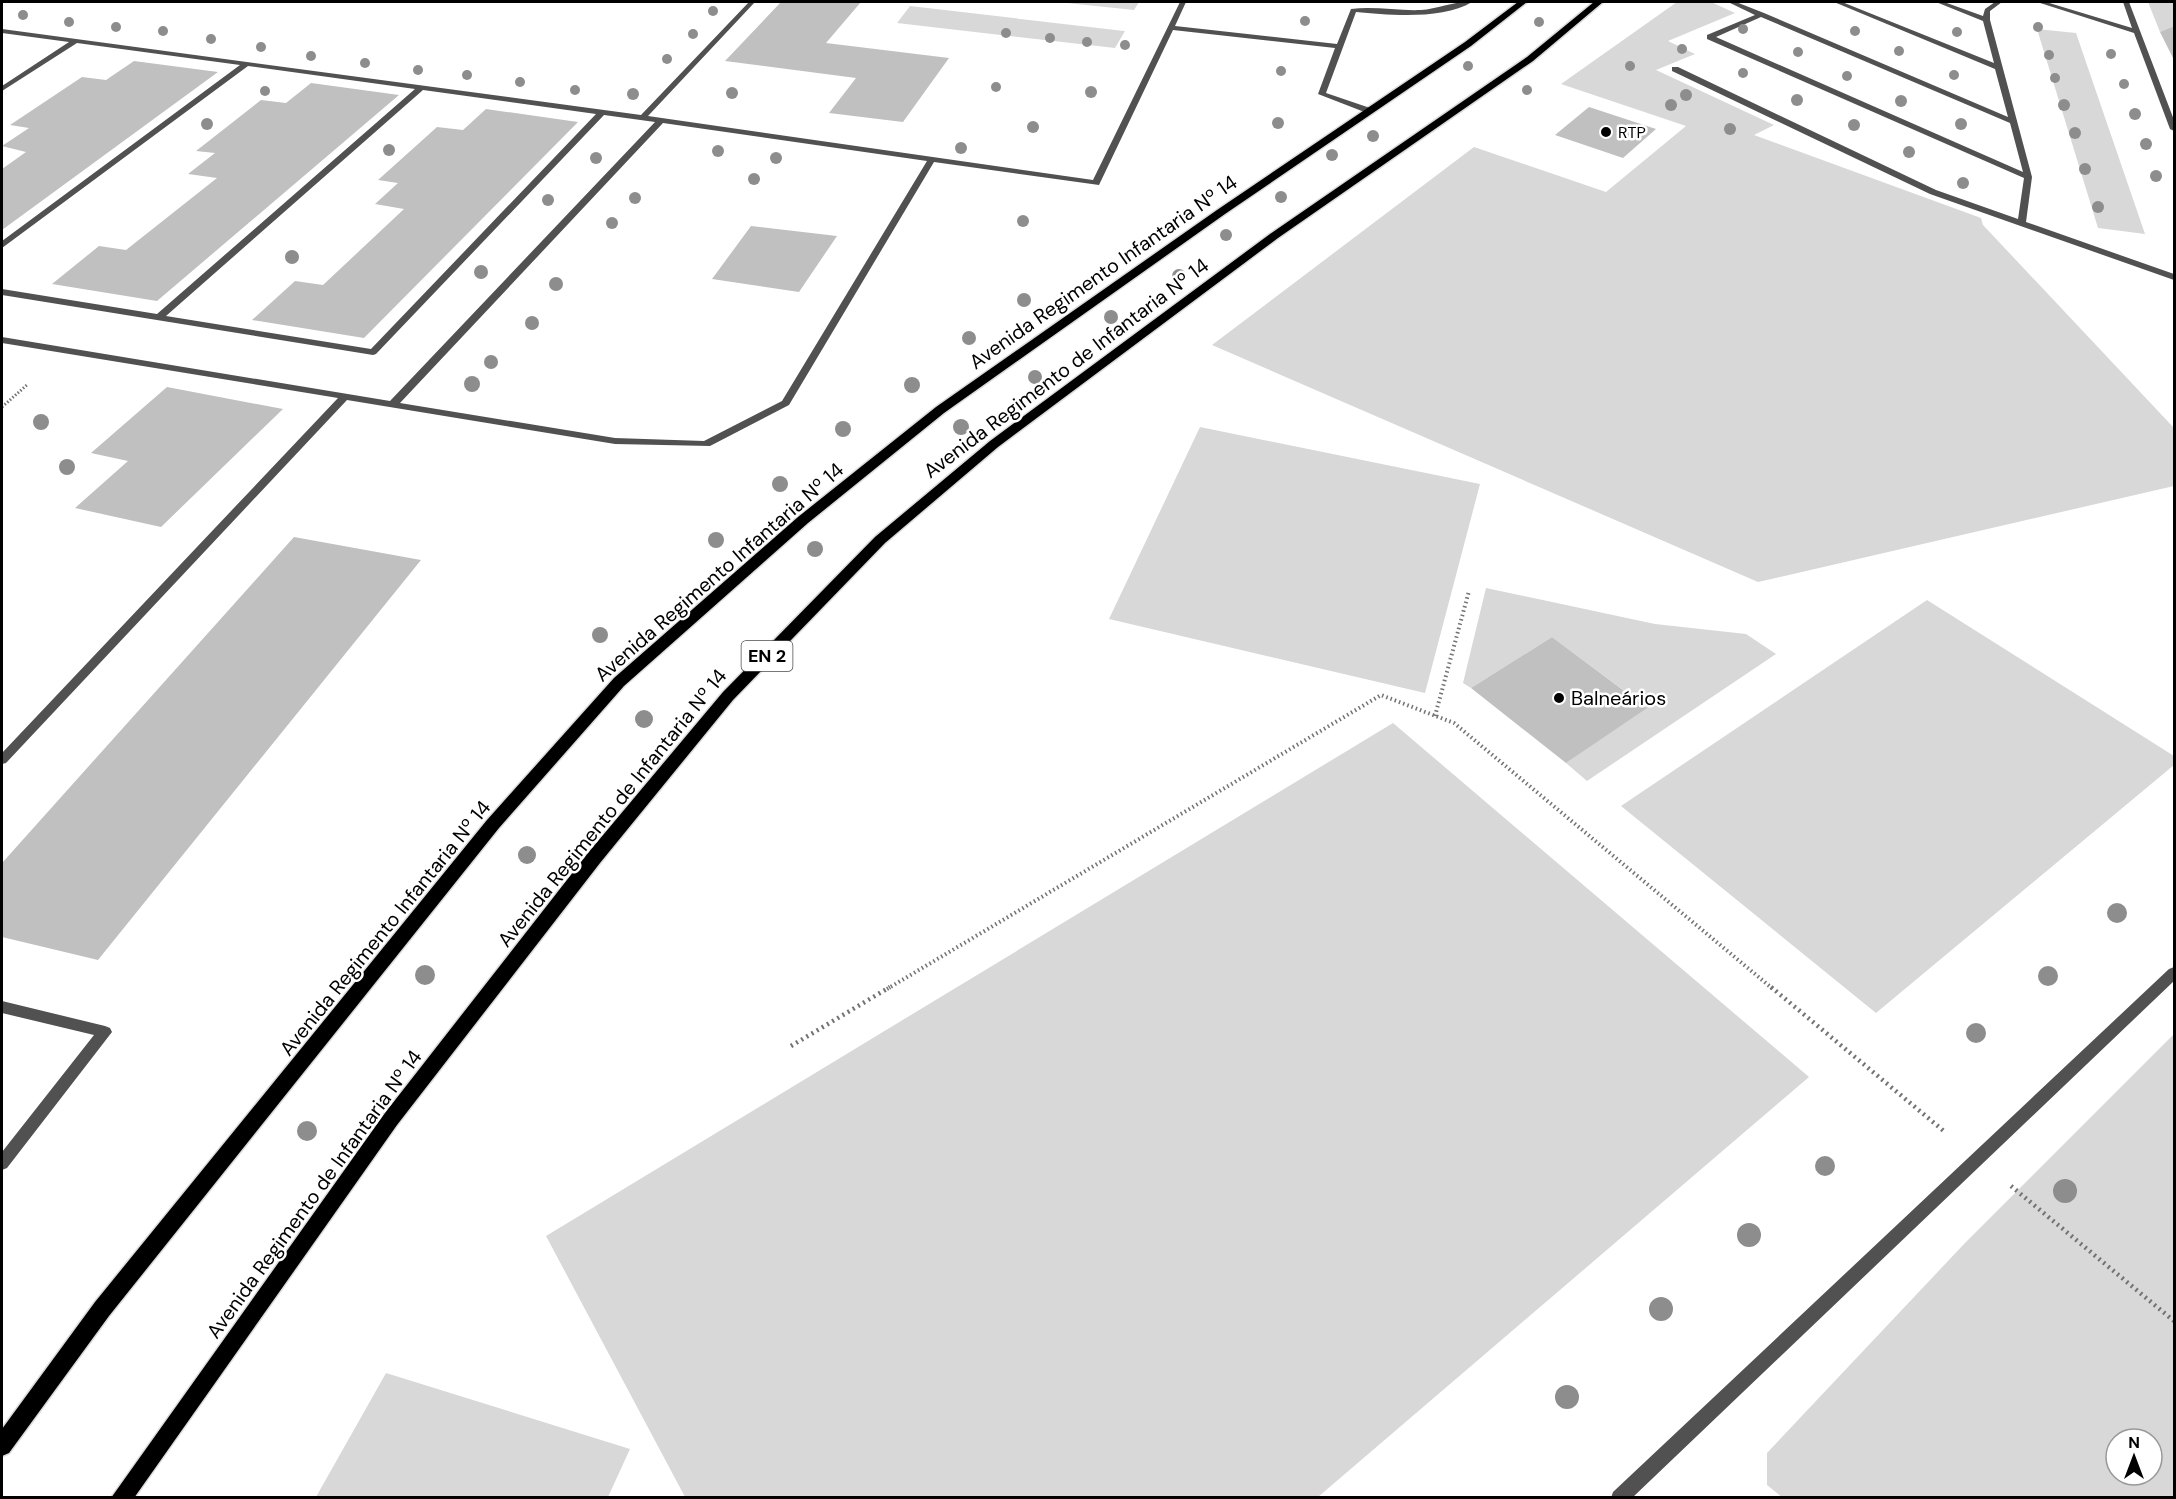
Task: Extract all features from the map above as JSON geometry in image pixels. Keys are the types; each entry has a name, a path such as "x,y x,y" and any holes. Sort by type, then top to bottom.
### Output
{"main road":[{"name":"Avenida Regimento Infantaria Nº 14","path":"2,1446 102,1309 493,824 619,682 803,520 940,410 1221,212 1468,44 1523,2"},
{"name":"Avenida Regimento de Infantaria Nº 14","path":"121,1497 392,1119 594,858 728,696 880,540 994,444 1274,236 1530,58 1599,2"}],"lane":[{"path":"643,117 752,2"},
{"path":"2,31 643,117 1096,183 1183,2"},
{"path":"1370,111 1322,94 1353,10 1417,12 1450,9 1469,2"},
{"path":"1731,2 2013,122"},
{"path":"1837,2 1999,68"},
{"path":"1939,2 1986,20"},
{"path":"1999,2 1987,10 1986,20 2028,177 2022,224"},
{"path":"2040,2 2137,33"},
{"path":"2126,2 2175,129"},
{"path":"1762,14 1710,37 2028,177"},
{"path":"1170,28 1339,46"},
{"path":"2,89 76,41"},
{"path":"2,245 247,64"},
{"path":"1675,69 1933,192 2175,277"},
{"path":"159,317 422,87"},
{"path":"2,292 373,352 602,112"},
{"path":"392,405 661,120"},
{"path":"2,340 615,441 706,444 786,404 931,160"},
{"path":"2,760 344,397"},
{"path":"1625,1495 2175,973"},
{"path":"2,1007 105,1032 2,1163"}],"path":[{"path":"1435,716 1469,591"},
{"path":"791,1046 1381,695 1454,723 1978,1160 2175,1321"}],"shaded area":[{"path":"1057,2 1139,2 1134,10"},
{"path":"1677,2 1711,2 1735,13 1668,41 1695,54 1656,70 1774,125 1754,135 1981,218 1983,225 2174,428 2174,486 1758,582 1212,345 1474,147 1606,192 1686,126 1561,84"},
{"path":"2148,2 2174,2 2174,26 2160,32"},
{"path":"910,6 1125,31 1115,48 897,23"},
{"path":"2037,29 2076,33 2145,234 2098,228"},
{"path":"1200,427 1480,484 1425,693 1109,619"},
{"path":"1486,588 1655,624 1746,634 1776,654 1587,781 1566,763 1646,707 1552,637 1471,688 1463,683"},
{"path":"1927,600 2174,756 2174,765 1876,1013 1621,806"},
{"path":"1393,723 1809,1077 1318,1497 685,1497 546,1236"},
{"path":"2174,1034 2174,1497 1783,1498 1767,1485 1767,1453 1964,1244"},
{"path":"386,1373 630,1449 608,1497 316,1497"}],"building":[{"path":"781,2 861,2 826,43 949,58 903,122 829,113 856,78 725,61"},
{"path":"2174,26 2174,60 2160,32"},
{"path":"134,61 218,72 2,230 2,169 26,152 2,146 29,128 10,125 82,77 106,80"},
{"path":"311,83 399,95 157,301 52,284 99,246 126,250 217,178 188,174 215,153 196,151 261,100 286,103"},
{"name":"RTP","path":"1589,107 1656,129 1623,158 1555,135"},
{"path":"486,109 578,122 364,338 252,320 295,281 323,285 404,209 375,204 398,183 378,180 437,127 463,130"},
{"path":"751,226 837,236 799,292 712,279"},
{"path":"167,387 283,409 161,527 75,508 128,461 91,453"},
{"path":"294,537 421,560 98,960 2,937 2,863"},
{"name":"Balneários","path":"1552,637 1647,708 1566,763 1471,688"}],"place":[{"name":"RTP","path":"1606,132"},
{"name":"Balneários","path":"1559,698"}]}
